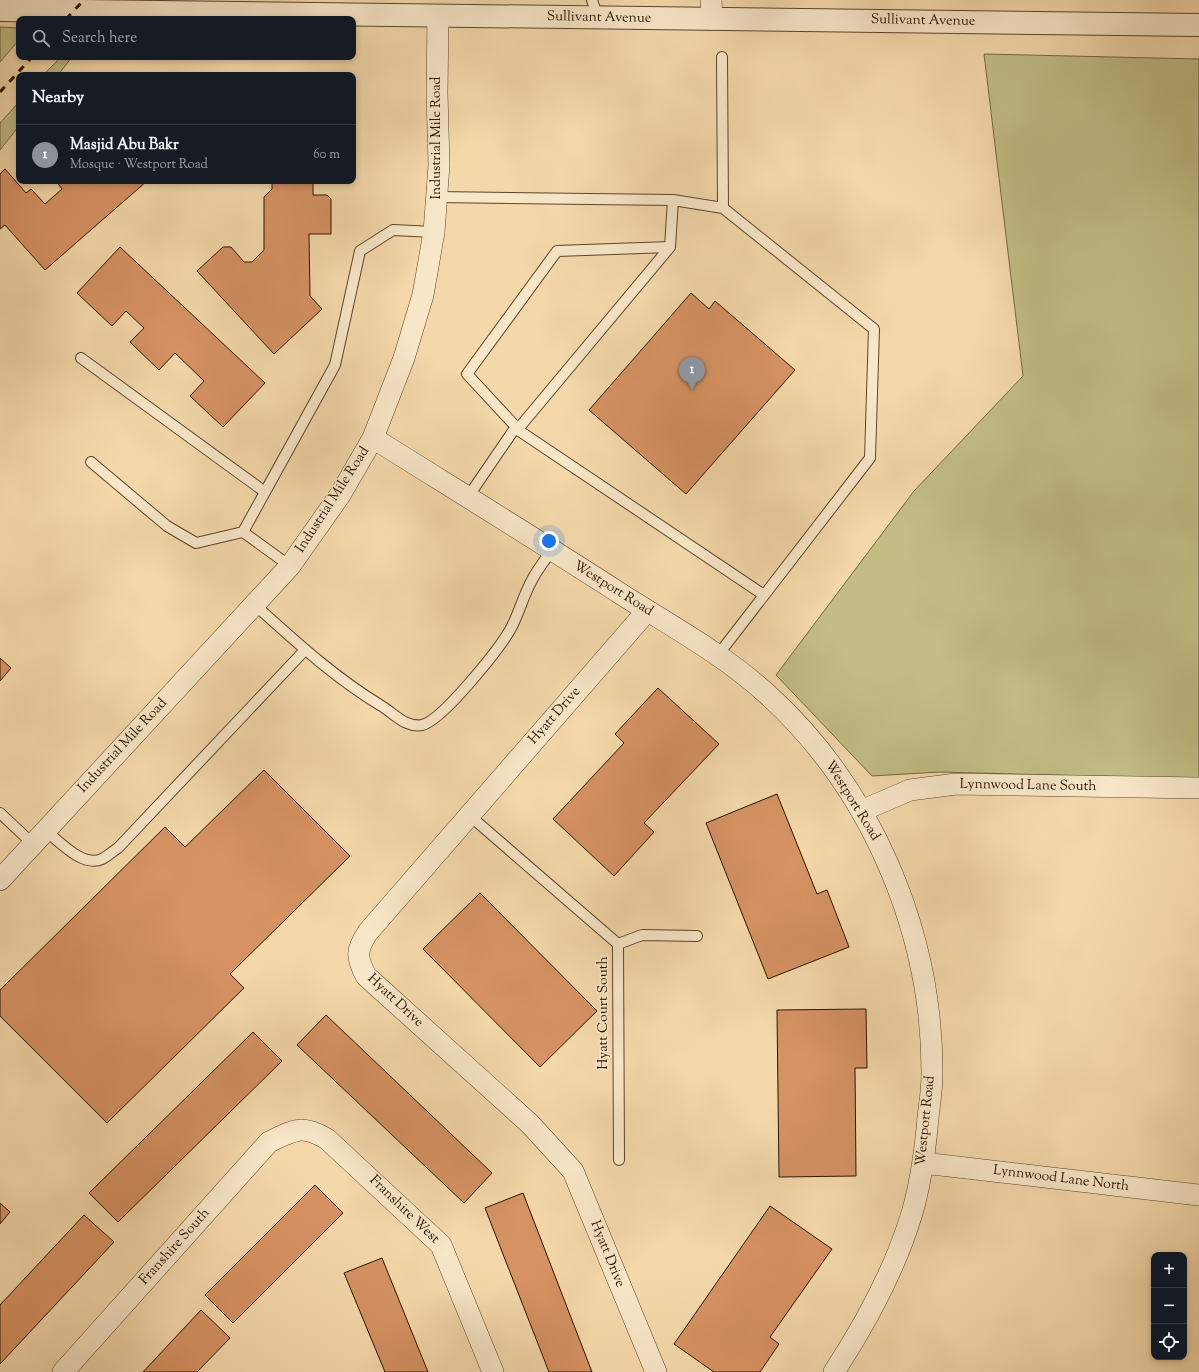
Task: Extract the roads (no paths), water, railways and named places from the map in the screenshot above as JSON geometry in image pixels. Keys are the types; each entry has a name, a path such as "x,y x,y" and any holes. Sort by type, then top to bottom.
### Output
{"street":[{"name":"Sullivant Avenue","path":"0,10 210,6 438,16 595,9 712,10 1199,25"},
{"name":"Industrial Mile Road","path":"0,880 290,566 340,495 373,438 404,358 421,302 434,232 440,146 437,93 438,16"},
{"name":"Westport Road","path":"373,438 718,655 767,694 808,736 837,773 861,811 884,855 902,900 919,956 929,1015 932,1076 923,1163 912,1213 894,1263 872,1308 834,1372"},
{"name":"Hyatt Drive","path":"647,611 368,932 359,946 359,962 366,976 530,1124 572,1171 656,1372"},
{"name":"Lynnwood Lane South","path":"861,811 910,790 956,784 1199,788"},
{"name":"Franshire South","path":"63,1372 269,1142 294,1130"},
{"name":"Franshire West","path":"294,1130 311,1130 327,1139 441,1245 493,1372"},
{"name":"Lynnwood Lane North","path":"923,1163 1199,1195"}],"lane":[{"path":"722,56 723,208"},
{"path":"437,197 673,200 723,208 874,329 870,458 718,655"},
{"path":"468,497 516,428 518,429 670,246 673,200"},
{"path":"91,462 167,526 196,543 243,532 335,365 360,251 393,230 434,232"},
{"path":"670,246 558,251 467,374 518,429 764,595"},
{"path":"82,358 265,492"},
{"path":"243,532 290,566"},
{"path":"255,605 305,650 359,693 382,706 400,720 412,725 424,725 436,717 460,695 503,641 511,629 532,580 552,550"},
{"path":"0,812 39,837 91,861 101,859 118,848 305,650"},
{"name":"Hyatt Court South","path":"469,815 618,944 619,1160"},
{"path":"618,944 642,935 697,936"}],"railway":[{"path":"69,16 84,0"},
{"path":"18,72 29,60"},
{"path":"0,92 16,74"}],"place":[{"name":"Masjid Abu Bakr","path":"692,390"}]}
